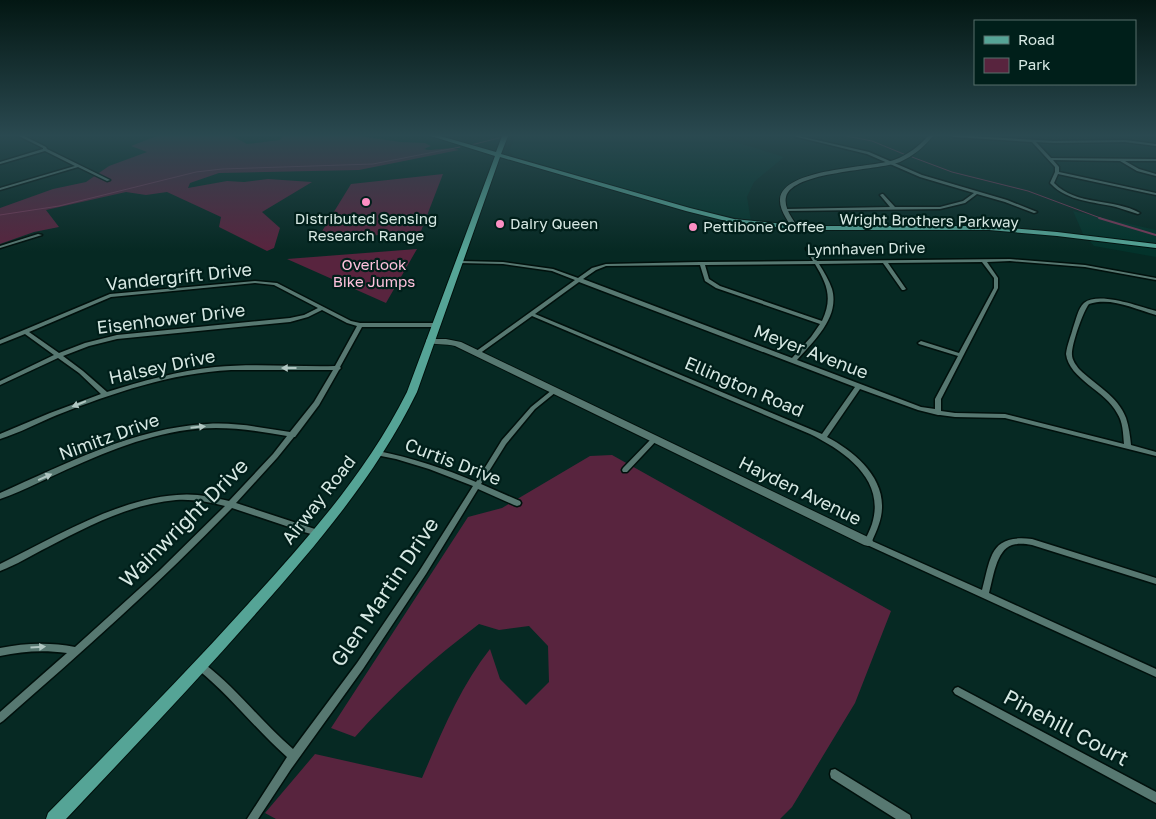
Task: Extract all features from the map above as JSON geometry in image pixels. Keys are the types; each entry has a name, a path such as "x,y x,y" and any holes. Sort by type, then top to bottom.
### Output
{"main road":[{"name":"Airway Road","path":"54,819 200,666 318,533 378,453 406,407 418,378 491,174"},
{"name":"Wright Brothers Parkway","path":"554,174 712,220 757,228 993,234 1049,238 1156,251"},
{"name":"Wright Brothers Parkway","path":"568,174 710,215 797,230 989,228 1156,246"}],"street":[{"path":"0,189 50,174"},
{"path":"96,174 108,180"},
{"path":"797,230 786,210 783,199 785,192 801,180 832,174"},
{"path":"916,174 1035,212"},
{"path":"1056,174 1052,183 1062,192 1125,207 1138,213"},
{"path":"1063,174 1156,194"},
{"path":"786,210 948,207 964,202 976,193"},
{"path":"882,195 894,209"},
{"path":"0,247 40,235"},
{"path":"793,361 823,323 830,311 830,290 808,249"},
{"path":"938,413 938,399 996,288 996,278 983,260"},
{"name":"Lynnhaven Drive","path":"477,353 594,269 606,265 983,260 1066,264 1156,279"},
{"path":"884,261 904,289"},
{"name":"Meyer Avenue","path":"460,262 540,267 580,280 859,386 938,413 1005,416 1156,454"},
{"path":"702,263 706,277 714,285 823,323"},
{"name":"Vandergrift Drive","path":"0,342 110,296 255,282 275,284 349,322 360,325"},
{"path":"1128,447 1126,427 1119,408 1080,374 1071,362 1069,352 1081,312 1087,303 1095,300 1110,301 1156,313"},
{"name":"Eisenhower Drive","path":"0,383 88,344 108,339 282,322 306,316 322,308"},
{"name":"Ellington Road","path":"532,314 823,437 844,449 862,466 877,490 880,502 880,515 877,527 868,542"},
{"path":"360,325 436,325"},
{"name":"Wainwright Drive","path":"0,718 147,586 266,467 323,395 360,325"},
{"path":"25,331 81,372 105,394"},
{"name":"Hayden Avenue","path":"430,341 452,342 477,353 868,542 1156,673"},
{"path":"921,343 960,355"},
{"name":"Halsey Drive","path":"0,437 105,394 169,377 216,369 338,368"},
{"path":"823,437 859,386"},
{"name":"Glen Martin Drive","path":"252,819 293,756 313,732 424,572 511,432 533,408 554,391"},
{"name":"Nimitz Drive","path":"0,496 123,444 169,431 219,426 241,427 293,435"},
{"path":"625,470 655,439"},
{"name":"Curtis Drive","path":"378,453 427,466 517,504"},
{"path":"0,568 93,523 148,502 186,497 202,498 230,505 318,533"},
{"path":"985,594 1000,547 1007,541 1014,540 1032,542 1156,581"},
{"path":"0,652 44,646 62,647 76,651"},
{"path":"200,666 224,684 274,740 293,756"},
{"name":"Pinehill Court","path":"958,691 1156,798"},
{"path":"835,774 906,819"}],"shaded area":[{"path":"575,174 763,174 754,182 747,197 751,221 682,206"},
{"path":"1073,211 1156,230 1156,257 1094,246 1083,234"}],"green space":[{"path":"97,174 215,174 190,183 188,188 227,181 244,182 268,179 312,182 262,212 280,228 274,248 267,251 219,227 221,217 167,192 146,195 126,192 46,210 59,227 34,232 0,244 0,208 53,189 86,182"},
{"path":"443,174 421,231 316,241 351,184"},
{"name":"Overlook Bike Jumps","path":"417,249 386,303 287,259"},
{"path":"612,455 891,611 855,703 792,807 780,819 276,819 265,813 315,754 422,778 460,695 490,649 500,679 526,705 549,682 548,646 529,626 499,630 479,624 414,678 355,737 331,728 468,517 502,508 590,456"}],"waterway":[{"path":"0,215 59,206 187,174"},
{"path":"961,174 1028,191 1103,219"},
{"path":"1099,218 1156,235"}],"place":[{"name":"Distributed Sensing Research Range","path":"366,202"},
{"name":"Dairy Queen","path":"500,224"},
{"name":"Pettibone Coffee","path":"693,227"}]}
